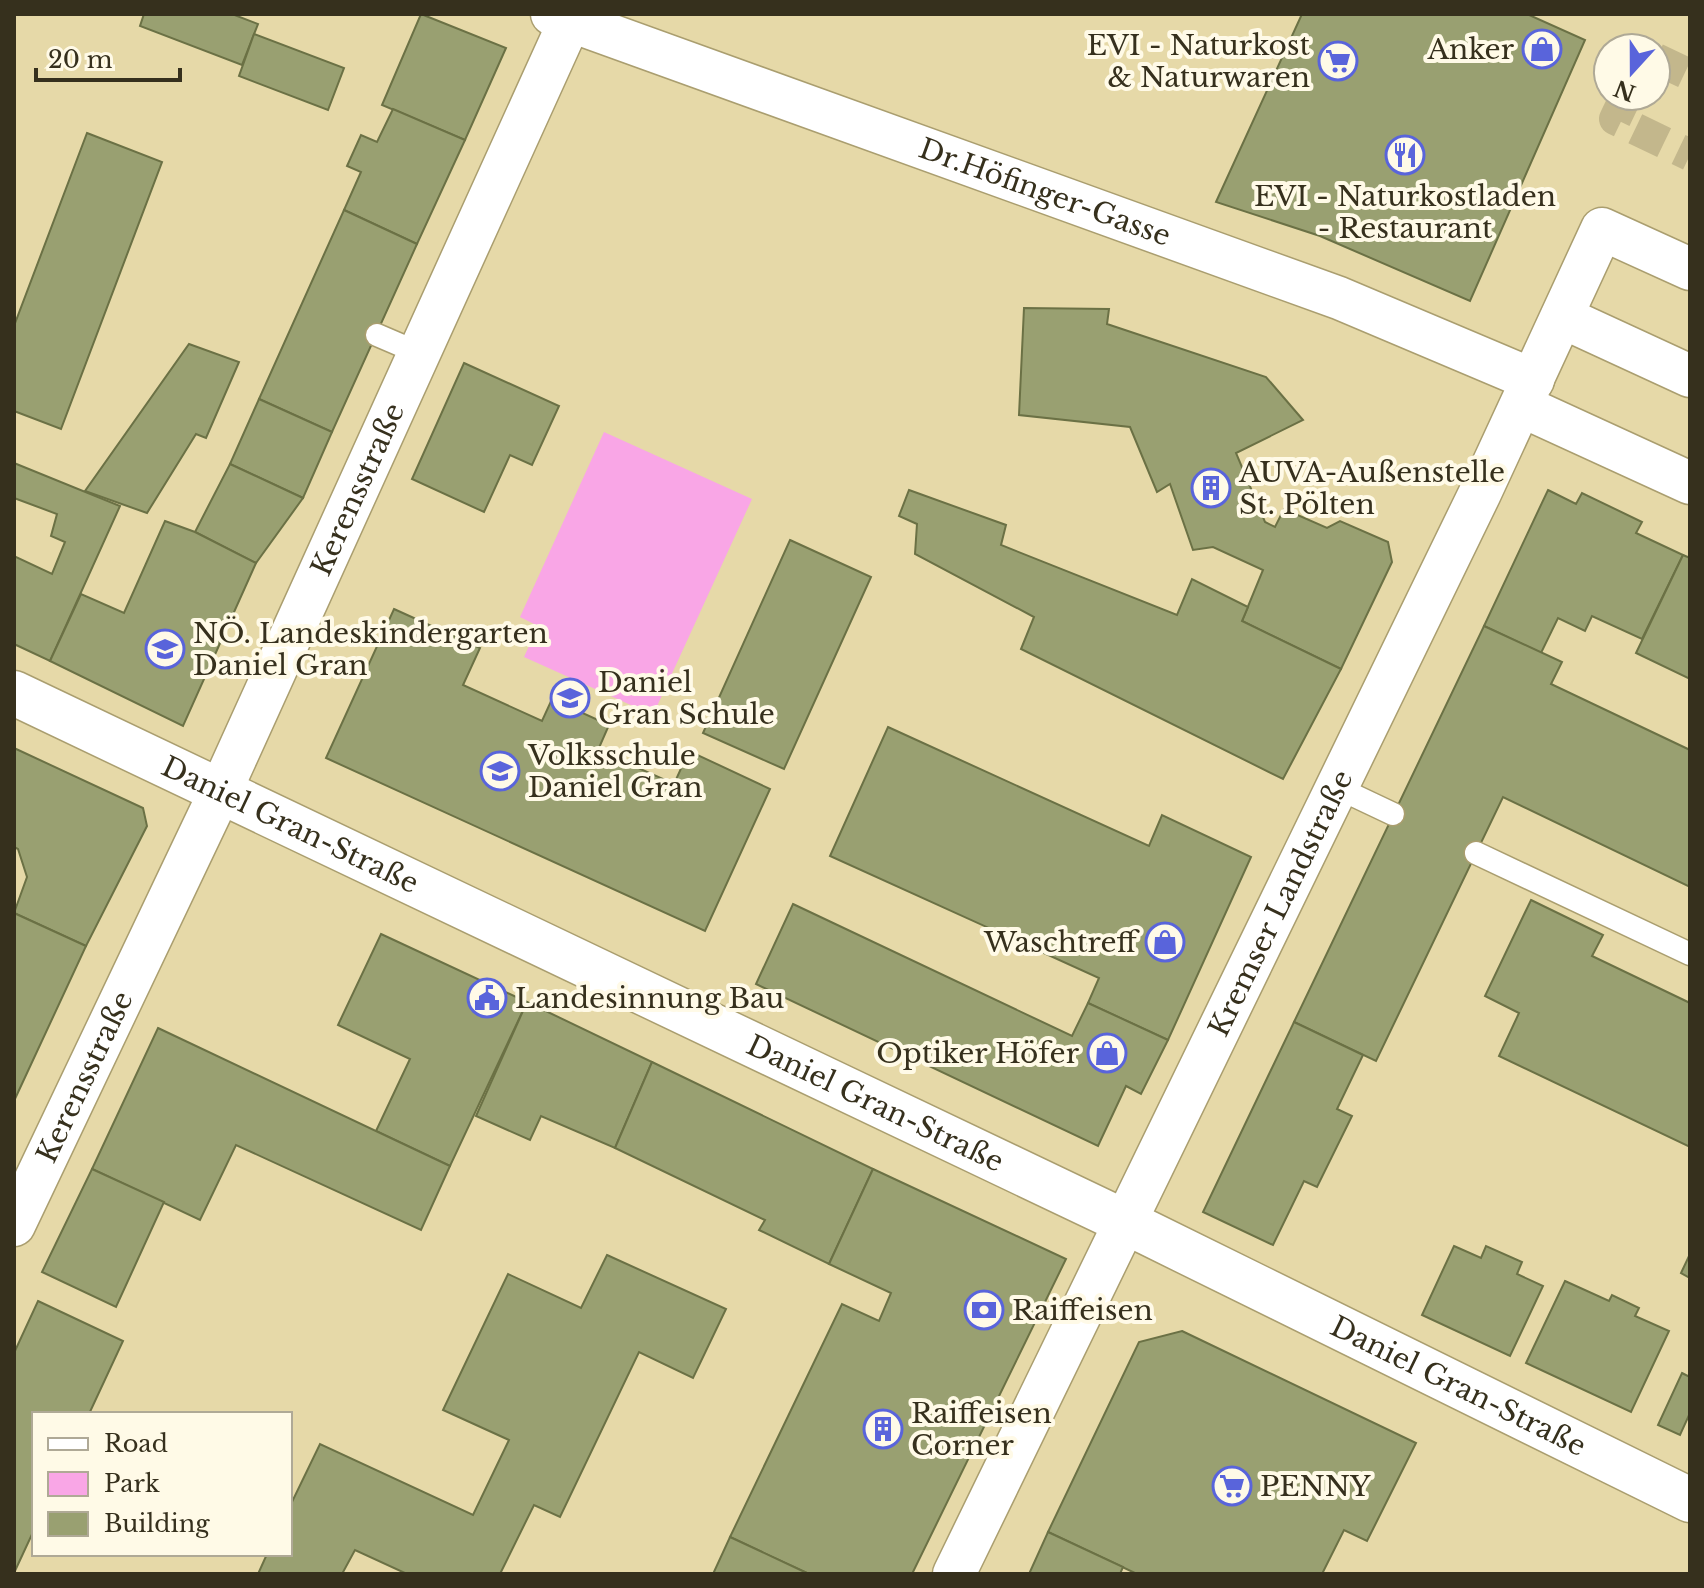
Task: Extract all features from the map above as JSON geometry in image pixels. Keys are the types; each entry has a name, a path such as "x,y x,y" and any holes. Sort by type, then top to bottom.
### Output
{"street":[{"name":"Dr.Höfinger-Gasse","path":"564,17 1339,298 1528,393 1690,483"},
{"name":"Kerensstraße","path":"14,1225 221,790 419,353 564,17"},
{"name":"Kremser Landstraße","path":"954,1574 1528,393 1602,229 1690,269"},
{"path":"1562,317 1690,376"},
{"name":"Daniel Gran-Straße","path":"14,693 1124,1222 1690,1500"}],"lane":[{"path":"377,335 419,353"},
{"path":"1336,787 1393,814"},
{"path":"1476,853 1688,957"}],"green space":[{"path":"604,432 752,499 653,715 524,657 538,626 520,617"}],"building":[{"path":"144,14 232,14 258,24 242,65 140,26"},
{"path":"421,14 506,48 465,140 382,105"},
{"path":"1302,14 1527,14 1585,40 1470,301 1320,236 1216,202"},
{"path":"254,34 344,68 328,110 239,76"},
{"path":"393,109 465,140 417,244 344,210 361,172 347,166 361,135 377,142"},
{"path":"87,133 162,162 61,429 14,411 14,326"},
{"path":"344,210 417,244 332,432 259,399"},
{"name":"AUVA-Außenstelle St. Pölten","path":"1024,308 1109,309 1107,324 1266,377 1303,420 1236,453 1265,522 1275,527 1284,509 1327,528 1340,521 1388,542 1392,562 1341,669 1242,621 1263,570 1213,547 1193,550 1170,484 1157,492 1130,427 1019,415"},
{"path":"189,344 239,362 206,438 196,434 147,513 85,491"},
{"path":"464,363 559,406 532,465 510,455 484,512 412,479"},
{"path":"259,399 332,432 303,498 230,464"},
{"path":"14,463 120,506 50,661 14,644 14,556 52,574 65,542 51,536 57,514 14,498"},
{"path":"230,464 303,498 256,563 195,532"},
{"path":"909,490 1006,525 1001,545 1177,615 1192,579 1248,607 1242,621 1341,669 1283,779 1021,649 1034,617 915,554 917,524 899,516"},
{"path":"1548,490 1576,504 1582,493 1642,522 1636,533 1683,555 1642,639 1592,616 1585,631 1558,618 1541,653 1484,626"},
{"path":"165,521 195,532 256,563 183,726 50,661 81,594 124,613"},
{"path":"790,540 871,577 784,769 703,733"},
{"path":"1683,555 1690,558 1690,679 1636,653"},
{"name":"Volksschule Daniel Gran","path":"394,609 480,648 463,685 542,721 552,699 609,725 598,750 674,784 689,751 770,789 705,931 326,758"},
{"path":"1484,626 1562,662 1551,684 1690,750 1690,887 1503,797 1376,1061 1294,1022"},
{"path":"888,727 1149,846 1162,815 1251,857 1168,1040 1088,1003 1099,978 830,856"},
{"path":"14,748 143,808 147,826 86,946 14,913 27,877 18,849 14,847"},
{"path":"1531,900 1603,935 1592,956 1690,1003 1690,1147 1499,1056 1519,1013 1485,996"},
{"path":"793,904 1072,1036 1088,1003 1168,1040 1141,1094 1126,1086 1098,1146 756,984"},
{"path":"14,913 86,946 14,1101"},
{"path":"381,934 527,1002 450,1166 376,1131 410,1059 338,1025"},
{"path":"527,1002 652,1062 615,1148 541,1116 530,1140 476,1116"},
{"path":"1294,1022 1363,1055 1337,1109 1352,1116 1317,1187 1304,1181 1273,1245 1203,1212"},
{"path":"158,1028 450,1166 421,1230 236,1145 200,1220 92,1169"},
{"path":"652,1062 873,1169 829,1264 759,1230 765,1220 615,1148"},
{"path":"92,1169 164,1202 116,1307 42,1272"},
{"name":"Raiffeisen Corner","path":"873,1169 1066,1259 912,1574 809,1574 730,1537 842,1304 879,1321 891,1293 829,1264"},
{"path":"1454,1246 1481,1258 1486,1246 1522,1262 1517,1274 1543,1286 1510,1356 1422,1315"},
{"path":"1690,1254 1690,1278 1681,1273"},
{"path":"607,1255 726,1309 693,1378 639,1352 560,1517 534,1505 500,1574 407,1574 355,1550 342,1574 258,1574 266,1556 292,1556 292,1502 320,1444 473,1515 509,1440 443,1410 508,1274 581,1308"},
{"path":"1565,1281 1609,1301 1612,1295 1639,1308 1635,1316 1669,1331 1631,1412 1526,1363"},
{"path":"38,1301 123,1341 90,1412 32,1412 32,1534 14,1573 14,1353"},
{"name":"PENNY","path":"1182,1331 1416,1443 1367,1541 1344,1530 1322,1574 1137,1574 1048,1532 1139,1342"},
{"path":"1682,1373 1690,1377 1690,1413 1680,1435 1658,1425"},
{"path":"1048,1532 1123,1567 1120,1574 1029,1574"},
{"path":"730,1537 809,1574 713,1574"}],"tunnel":[{"path":"1672,67 1690,75"},
{"path":"1618,112 1615,119 1690,155"}],"place":[{"name":"Anker","path":"1542,49"},
{"name":"EVI - Naturkost & Naturwaren","path":"1338,61"},
{"name":"EVI - Naturkostladen - Restaurant","path":"1405,155"},
{"name":"AUVA-Außenstelle St. Pölten","path":"1211,488"},
{"name":"NÖ. Landeskindergarten Daniel Gran","path":"165,649"},
{"name":"Daniel Gran Schule","path":"570,698"},
{"name":"Volksschule Daniel Gran","path":"500,771"},
{"name":"Waschtreff","path":"1165,942"},
{"name":"Landesinnung Bau","path":"487,998"},
{"name":"Optiker Höfer","path":"1107,1053"},
{"name":"Raiffeisen","path":"984,1310"},
{"name":"Raiffeisen Corner","path":"883,1429"},
{"name":"PENNY","path":"1232,1486"}]}
